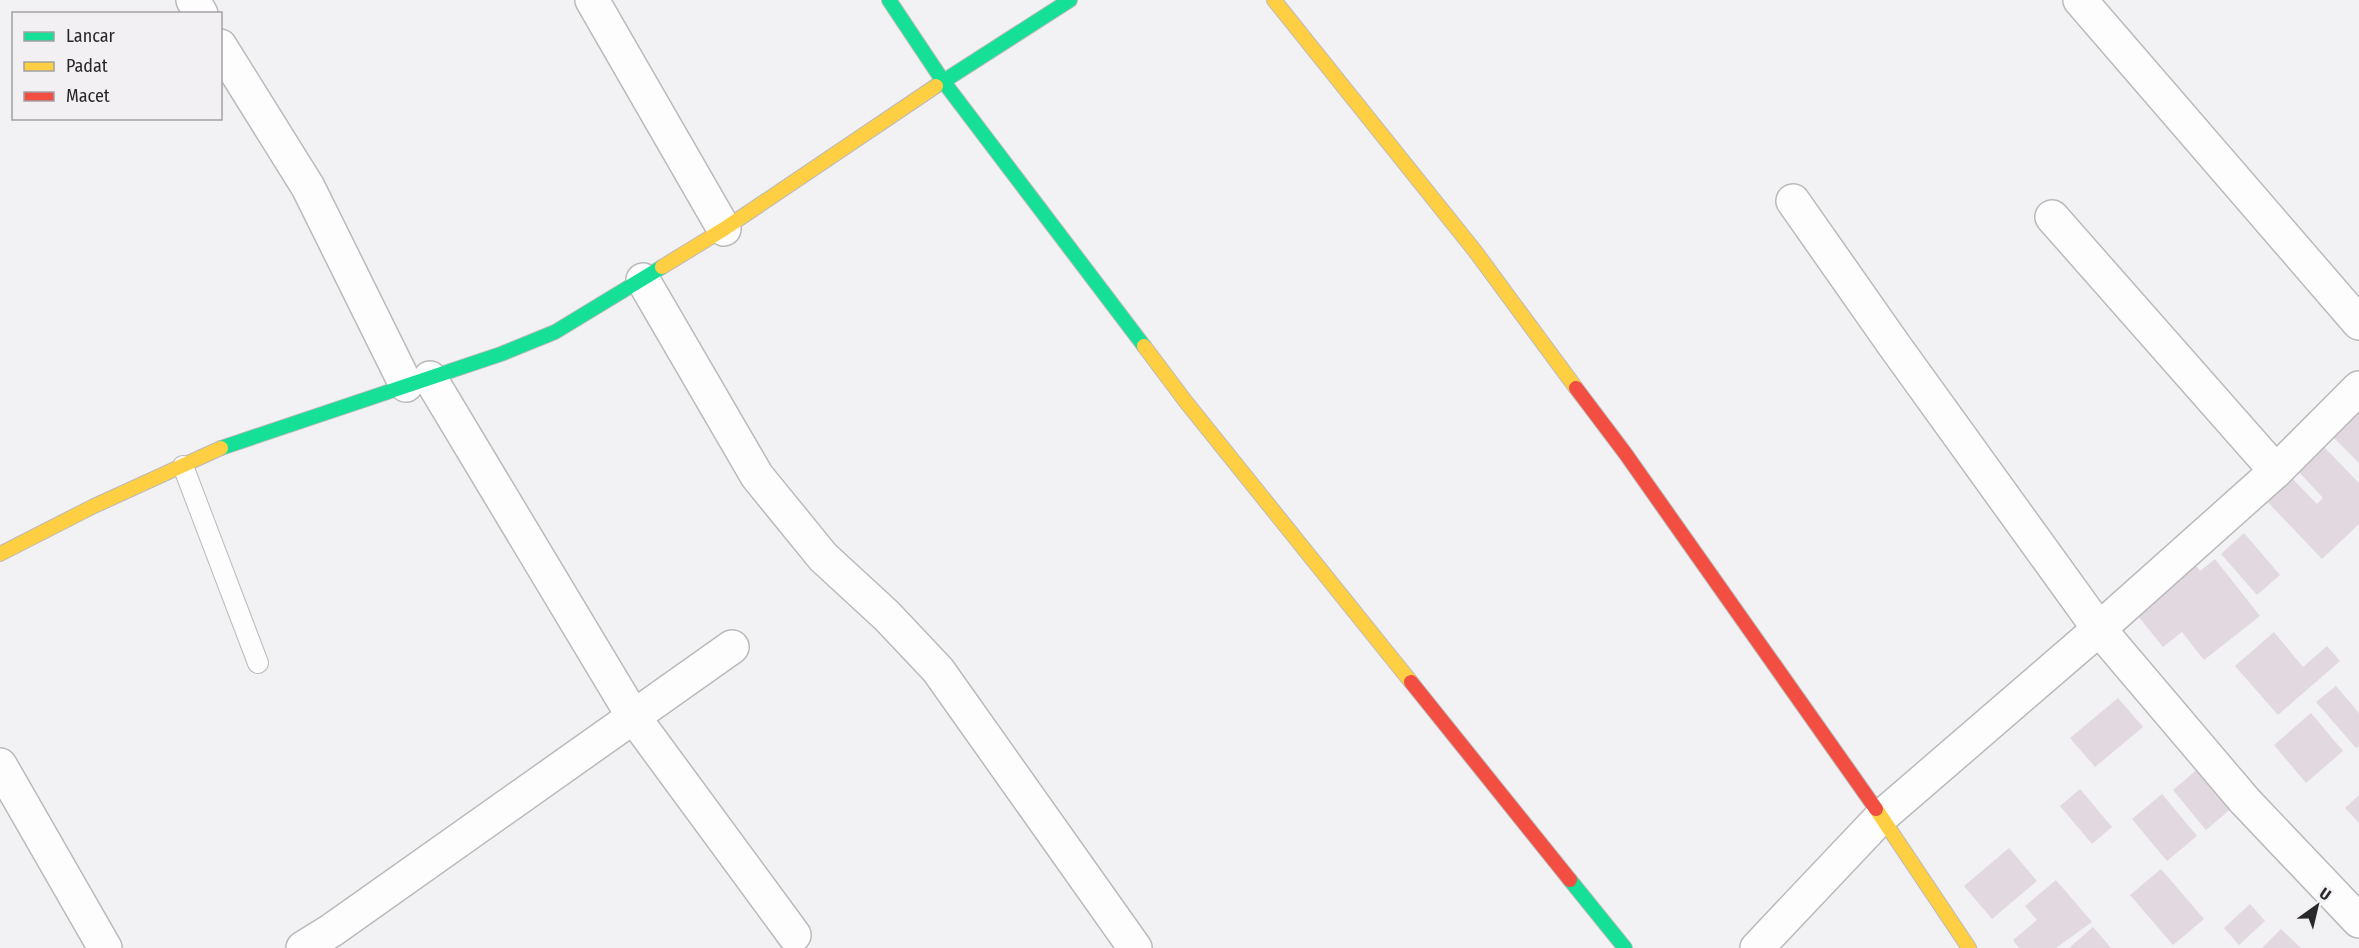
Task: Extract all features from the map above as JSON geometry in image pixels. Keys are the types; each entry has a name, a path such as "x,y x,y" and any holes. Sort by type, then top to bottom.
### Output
{"street":[{"path":"592,0 724,229"},
{"path":"889,0 943,81 1186,402 1625,948"},
{"path":"0,554 94,506 222,448 501,354 555,332 724,229 943,81 1070,0"},
{"path":"1274,0 1475,251 1625,453 1881,817 1969,948"},
{"path":"2080,0 2359,323"},
{"path":"222,49 308,187 418,381 633,716 794,935"},
{"path":"1793,201 2099,629 2245,801 2359,921"},
{"path":"2052,217 2276,471"},
{"path":"643,280 757,476 823,557 887,616 938,670 1134,948"},
{"path":"1757,948 1881,817 2099,629 2276,471 2359,388"},
{"path":"303,948 332,930 732,647"},
{"path":"0,765 105,948"}],"lane":[{"path":"183,466 258,663"}],"building":[{"path":"2355,408 2359,412 2359,463 2329,433"},
{"path":"2322,445 2359,483 2359,524 2322,559 2258,492 2283,469 2317,504 2323,498 2296,469"},
{"path":"2244,533 2280,575 2257,595 2221,554"},
{"path":"2215,559 2260,616 2204,660 2182,632 2163,647 2134,611 2194,563 2200,571"},
{"path":"2274,632 2303,667 2327,646 2340,661 2278,715 2235,666"},
{"path":"2336,686 2359,713 2359,746 2356,748 2316,702"},
{"path":"2118,698 2143,727 2095,767 2070,738"},
{"path":"2311,713 2343,751 2306,783 2274,745"},
{"path":"2199,768 2232,808 2206,830 2173,790"},
{"path":"2080,789 2112,827 2092,844 2060,806"},
{"path":"2162,794 2197,836 2167,861 2132,819"},
{"path":"2359,795 2359,823 2345,808"},
{"path":"2009,848 2037,881 1992,919 1964,886"},
{"path":"2161,869 2204,919 2173,945 2130,895"},
{"path":"2056,880 2092,922 2056,948 2019,948 2013,940 2037,920 2025,906"},
{"path":"2250,904 2265,921 2239,945 2224,928"},
{"path":"2093,927 2111,948 2069,948"},
{"path":"2281,929 2301,948 2262,948"}],"traffic: fast":[{"path":"889,0 943,81 1144,346"},
{"path":"936,86 1070,0"},
{"path":"221,448 501,354 555,332 662,267"},
{"path":"1570,880 1625,948"}],"traffic: slow":[{"path":"1274,0 1475,251 1576,388"},
{"path":"662,267 724,229 936,86"},
{"path":"1144,346 1186,402 1411,682"},
{"path":"0,554 94,506 221,448"},
{"path":"1876,809 1969,948"}],"traffic: jam":[{"path":"1576,388 1625,453 1876,809"},
{"path":"1411,682 1570,880"}]}
